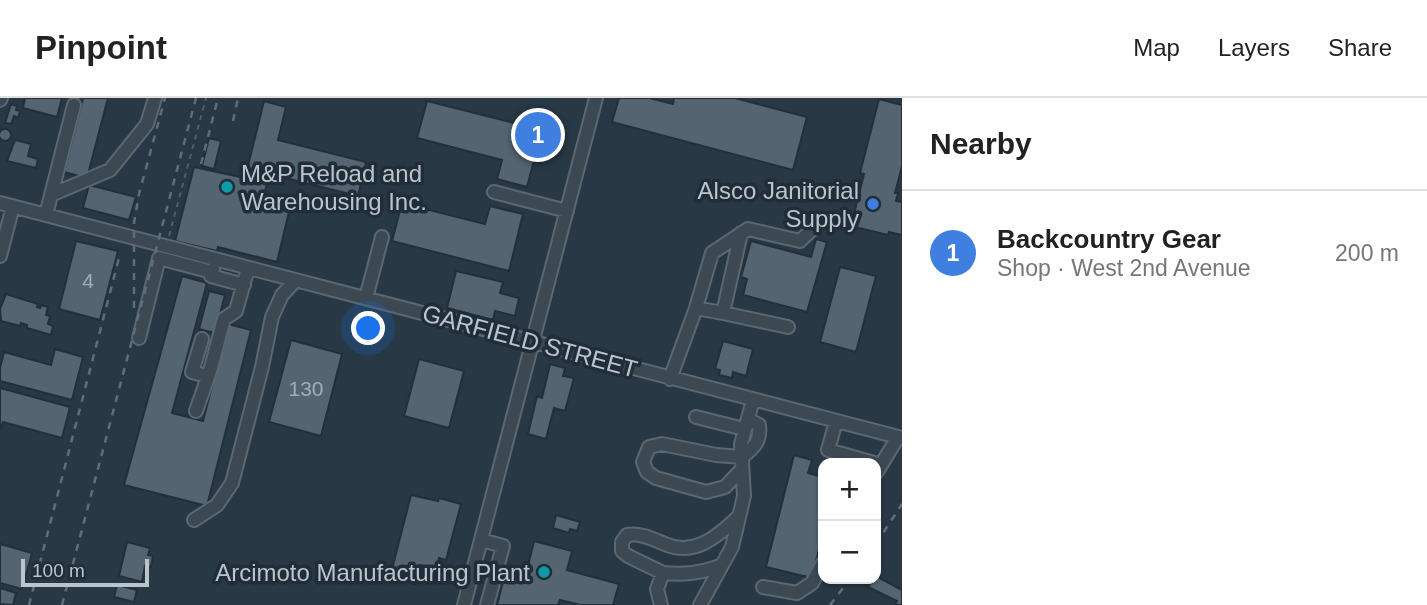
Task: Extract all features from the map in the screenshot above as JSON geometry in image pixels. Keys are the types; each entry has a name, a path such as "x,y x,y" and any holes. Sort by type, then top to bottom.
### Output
{"street":[{"path":"51,195 110,170 148,124 155,98"},
{"path":"464,605 596,98"},
{"path":"46,215 74,105"},
{"path":"494,192 567,211"},
{"path":"0,256 6,205"},
{"name":"GARFIELD STREET","path":"6,205 162,246 214,266 248,268 900,438"},
{"path":"670,379 696,308 712,253 748,229 800,242 819,222"},
{"path":"723,313 741,233"},
{"path":"366,298 382,237"},
{"path":"139,338 159,258 214,266 211,276 244,285"},
{"path":"195,411 225,319 236,311 248,268"},
{"path":"194,520 217,505 232,483 272,317 282,295 295,281"},
{"path":"696,308 788,327"},
{"path":"202,340 192,373 207,376"},
{"path":"746,424 753,400"},
{"path":"696,417 759,425 759,438 753,448 742,463 724,487 706,492 656,478 647,472 643,462 649,447 662,444 742,463"},
{"path":"836,421 828,450 849,458"},
{"path":"881,465 900,438"},
{"path":"701,605 732,547 744,496 742,463"},
{"path":"720,566 697,574 663,573 628,556 622,551 622,542 627,535 638,533 668,546 692,548 724,530 740,515"},
{"path":"481,540 503,546 487,605"},
{"path":"661,605 657,589 663,573"},
{"path":"763,587 797,593 812,583 818,573"}],"path":[{"path":"162,246 206,98"}],"building":[{"path":"25,98 62,98 57,117 23,108"},
{"path":"83,98 108,98 87,178 64,172"},
{"path":"619,98 649,98 673,104 674,98 735,98 807,117 793,170 612,122"},
{"path":"879,99 902,105 902,166 895,193 898,193 896,201 902,202 902,235 889,232 888,235 851,226 864,174 860,173"},
{"name":"M&P Reload and Warehousing Inc.","path":"264,101 286,107 278,140 366,162 358,196 269,174 262,205 289,212 277,262 218,247 217,251 175,241 194,167 245,178"},
{"path":"427,101 542,130 527,187 497,179 502,160 417,138"},
{"path":"11,104 17,106 16,110 20,111 18,118 14,116 11,124 5,123"},
{"path":"5,129 11,135 5,141 -1,135"},
{"path":"209,138 221,141 214,169 202,166"},
{"path":"15,140 31,144 28,156 38,159 36,168 7,161"},
{"path":"89,185 136,197 129,220 83,208"},
{"path":"402,203 485,224 490,206 523,214 509,271 392,241"},
{"path":"816,239 827,242 807,312 743,295 747,279 741,277 751,241 811,257"},
{"path":"76,241 118,251 100,320 59,309"},
{"path":"840,267 876,276 856,352 820,342"},
{"path":"456,271 503,282 500,293 519,298 515,316 495,311 493,320 447,308"},
{"path":"182,276 207,283 172,413 203,421 228,324 251,330 207,506 124,485"},
{"path":"209,291 225,295 215,333 199,329"},
{"path":"6,294 38,304 37,307 40,308 41,305 48,307 48,324 53,326 51,335 27,328 27,325 21,323 20,326 1,321 0,309"},
{"path":"291,340 342,354 321,436 269,422"},
{"path":"723,341 753,349 746,376 733,372 732,378 719,375 720,370 715,369"},
{"path":"55,349 83,357 72,400 0,381 4,352 51,365"},
{"path":"419,359 464,371 449,428 404,416"},
{"path":"550,364 565,368 563,376 574,378 565,411 554,408 546,439 528,434 537,396 542,398"},
{"path":"0,388 70,407 62,438 3,422 0,430"},
{"path":"794,455 812,460 808,473 818,476 818,553 812,578 766,567"},
{"path":"411,495 461,504 446,560 439,558 436,569 420,565 415,584 390,577"},
{"path":"556,515 580,522 577,531 570,529 569,533 553,528"},
{"name":"Arcimoto Manufacturing Plant","path":"534,541 572,551 567,570 619,584 613,605 580,605 560,600 558,605 497,605 505,574 513,576 515,567 527,570"},
{"path":"127,542 150,548 148,555 153,556 151,567 145,566 142,582 119,576"},
{"path":"0,544 32,553 22,589 0,583"},
{"path":"881,579 902,590 902,605 895,605 897,601 868,587 870,584 881,584"},
{"path":"117,585 137,590 134,602 114,597"},
{"path":"0,588 16,593 13,605 0,604"}],"railway":[{"path":"134,308 134,223 139,194 165,98"},
{"path":"62,605 196,98"},
{"path":"201,164 218,98"},
{"path":"233,121 238,98"},
{"path":"29,605 120,254"},
{"path":"881,536 902,504"},
{"path":"830,605 846,584"}],"place":[{"name":"Backcountry Gear","path":"538,135"},
{"name":"M&P Reload and Warehousing Inc.","path":"227,187"},
{"name":"Alsco Janitorial Supply","path":"873,204"},
{"name":"Arcimoto Manufacturing Plant","path":"544,572"}]}
